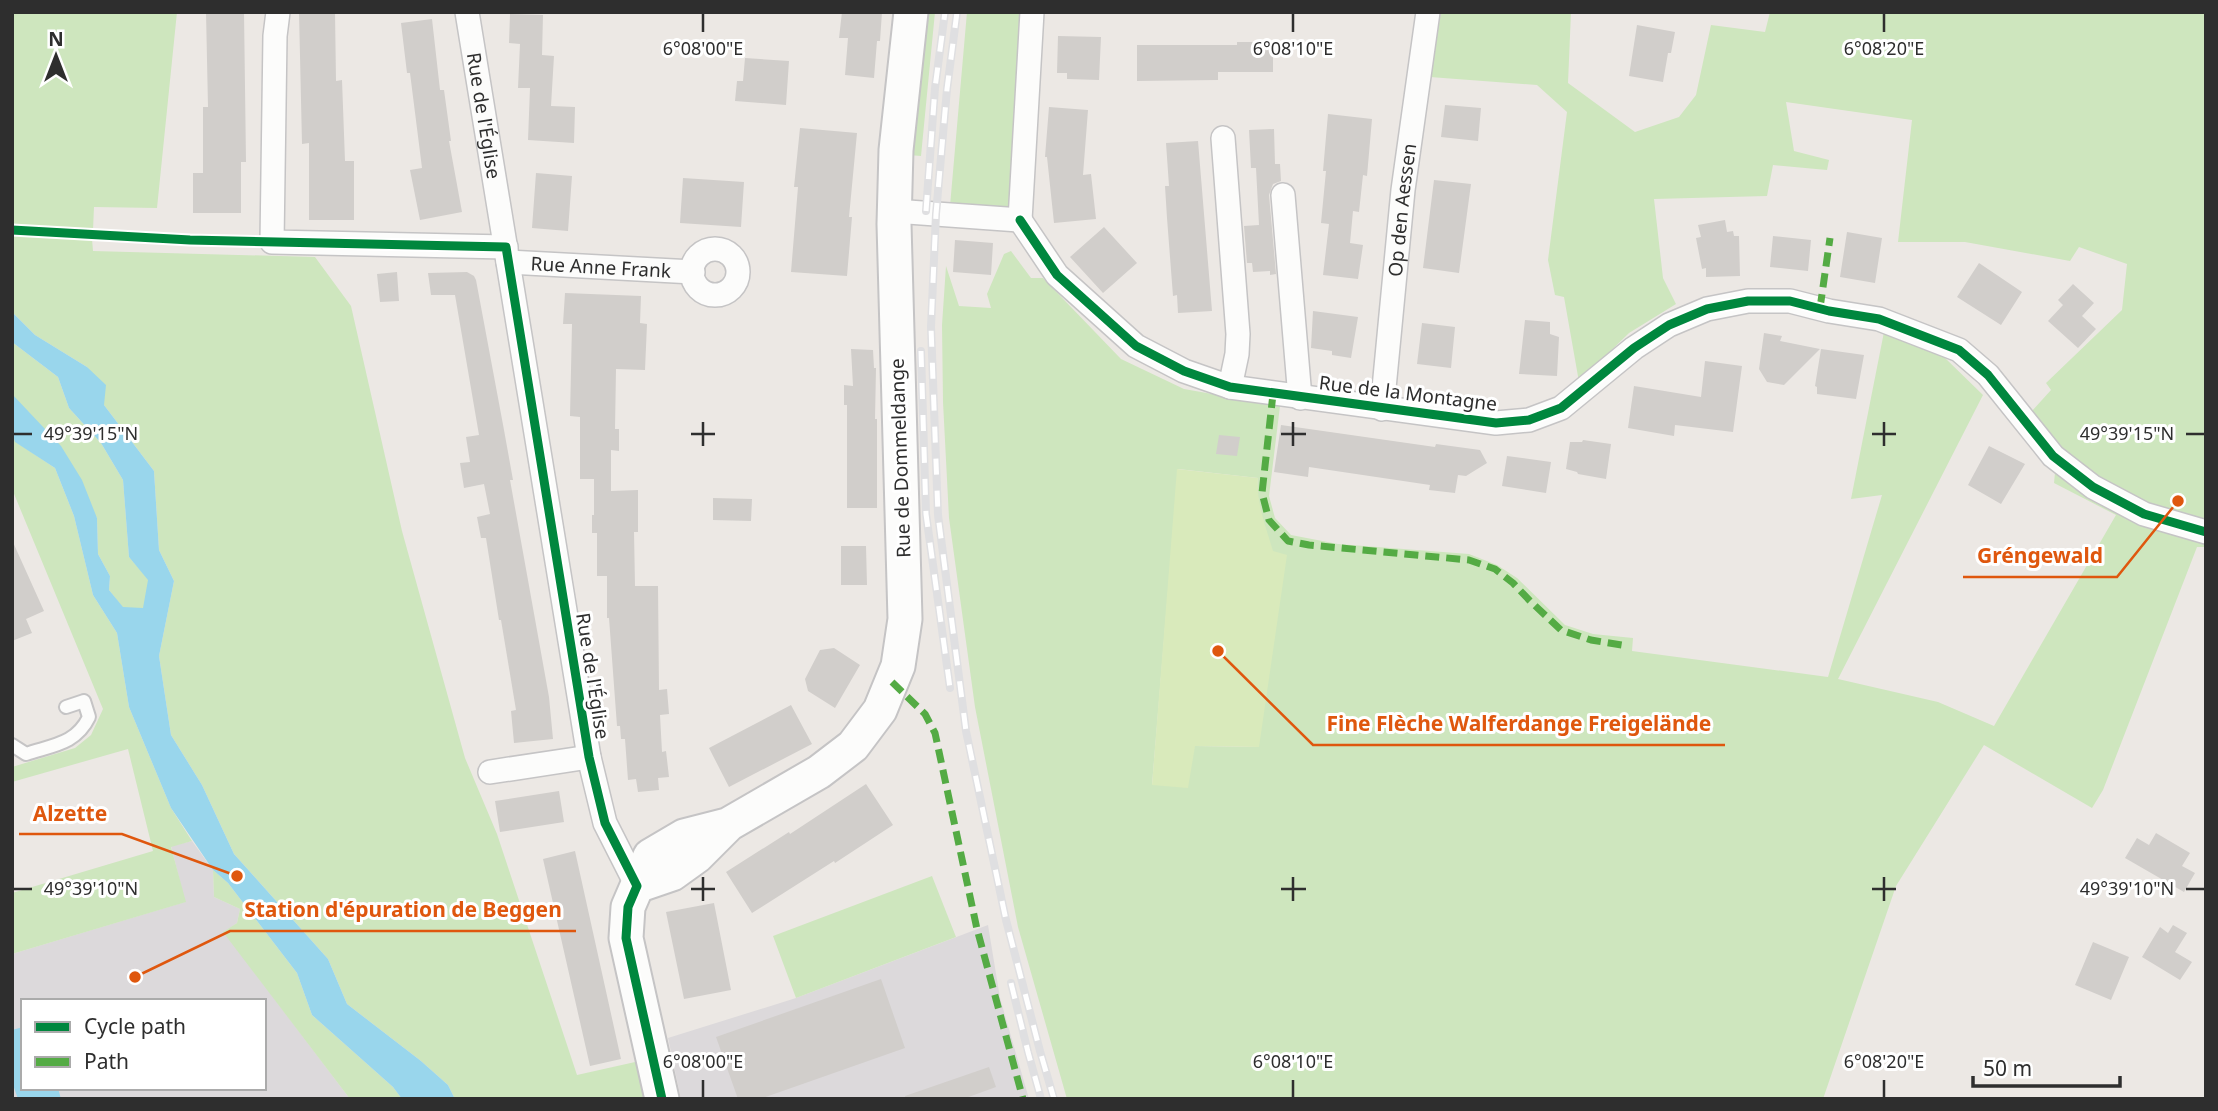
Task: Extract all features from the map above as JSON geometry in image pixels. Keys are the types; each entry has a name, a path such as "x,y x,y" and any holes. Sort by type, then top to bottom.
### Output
{"main road":[{"name":"Rue de Dommeldange","path":"637,886 672,874 697,856 729,824 819,772 853,746 880,710 898,667 905,619 894,211 896,150 911,12"},
{"path":"637,886 628,907 626,938 662,1099"}],"street":[{"name":"Rue Anne Frank","path":"278,12 275,36 272,242 507,255 693,272"},
{"name":"Rue de l'Église","path":"467,12 589,757 605,823 637,886"},
{"path":"894,211 1020,220 1032,12"},
{"name":"Op den Aessen","path":"1382,409 1403,190 1428,12"},
{"path":"1223,138 1238,334 1230,387"},
{"name":"Rue de la Montagne","path":"1283,195 1300,398"},
{"name":"Rue de la Montagne","path":"1020,220 1057,275 1136,346 1184,371 1230,387 1496,423 1529,420 1561,408 1634,348 1669,325 1707,309 1748,301 1790,301 1879,319 1959,350 1988,375 2053,456 2093,487 2144,514 2206,532"},
{"name":"Rue de l'Église","path":"490,772 589,757"}],"lane":[{"path":"12,745 26,754 72,740 84,729 89,717 84,701 66,707"}],"shaded area":[{"path":"192,841 213,870 214,897 240,909 237,923 224,932 350,1099 12,1099 12,954 185,902 171,846"},
{"path":"988,925 1000,998 1029,1099 681,1099 668,1038 796,998"}],"green space":[{"path":"12,12 177,12 157,208 94,207 93,230 12,225"},
{"path":"926,12 935,12 921,156 909,155"},
{"path":"967,12 1024,12 1014,198 1006,209 950,206"},
{"path":"1441,12 1571,12 1568,83 1635,132 1679,117 1696,95 1711,25 1765,32 1770,12 2206,12 2206,547 2197,547 2103,790 2092,808 1984,745 1896,886 1823,1099 1067,1099 1018,927 975,707 949,518 942,325 946,266 959,306 991,308 987,294 1004,254 1011,251 1031,278 1043,278 1121,359 1184,389 1280,406 1269,496 1275,518 1291,535 1338,544 1469,554 1497,565 1517,578 1565,625 1593,634 1633,638 1632,651 1828,677 1882,495 1851,499 1884,332 1944,357 1983,395 1838,679 1938,702 1994,726 2116,515 2054,483 2058,442 2031,412 2051,390 2046,383 2122,310 2127,264 2079,247 2070,261 1965,242 1898,242 1912,120 1786,102 1794,151 1829,160 1827,170 1773,165 1767,196 1654,199 1663,278 1676,304 1629,333 1579,382 1564,297 1555,295 1548,260 1567,112 1537,85 1430,77","holes":["1178,469 1258,478 1259,503 1209,577 1259,747 1195,746 1152,785"]},
{"path":"12,235 92,239 93,251 315,257 351,306 402,531 465,758 497,834 577,1075 653,1058 662,1099 455,1099 448,1085 421,1061 347,1004 328,959 234,854 202,785 171,735 159,656 174,581 159,550 154,471 104,405 87,367 35,335 12,312"},
{"path":"12,342 58,377 69,408 101,443 123,480 129,557 149,580 144,608 123,608 109,590 110,576 98,554 97,518 12,394"},
{"path":"12,432 16,442 55,468 74,516 93,595 117,633 129,707 171,808 192,841 171,847 186,902 12,954 12,893 153,851 128,749 12,782 12,767 75,748 91,735 103,709 12,489"},
{"path":"1177,469 1258,478 1260,506 1273,551 1287,555 1259,747 1195,746 1188,788 1152,785"},
{"path":"213,870 228,883 297,973 312,1015 393,1087 402,1099 350,1099 223,932 237,923 240,909 214,897"},
{"path":"932,876 956,937 796,998 773,936"}],"water":[{"path":"12,312 35,335 87,367 106,385 104,405 154,471 159,550 174,581 159,656 171,735 202,785 234,854 328,959 347,1004 421,1061 448,1085 455,1099 402,1099 393,1087 312,1015 297,973 228,883 213,870 171,808 129,707 117,633 93,595 74,516 55,468 15,442 12,432 12,394 61,446 82,480 97,518 98,554 110,576 109,590 123,607 143,608 148,580 129,557 123,480 101,443 69,408 58,377 12,342"},
{"path":"21,1028 21,1090 59,1090 61,1099 18,1099 12,1082 12,1030"}],"building":[{"path":"206,12 244,12 246,162 241,162 241,213 193,213 193,173 203,173 203,107 208,107"},
{"path":"299,12 335,12 336,81 342,80 345,161 354,161 354,220 309,220 309,143 302,144"},
{"path":"842,12 882,12 874,78 845,75 848,38 839,38"},
{"path":"510,14 543,15 542,55 554,56 551,106 575,107 574,143 528,140 530,88 518,88 520,44 509,43"},
{"path":"432,19 440,90 444,90 449,141 462,212 420,220 410,170 422,168 401,23"},
{"path":"1637,25 1675,32 1663,82 1629,76"},
{"path":"1058,36 1101,37 1099,80 1067,79 1067,73 1057,73"},
{"path":"1237,42 1273,42 1273,72 1218,72 1218,80 1137,81 1137,45 1237,45"},
{"path":"745,58 789,61 786,105 735,101 737,81 743,81"},
{"path":"1445,105 1481,108 1478,141 1441,137"},
{"path":"1049,107 1088,110 1083,175 1091,174 1096,219 1054,223 1045,157"},
{"path":"1328,114 1372,119 1367,176 1363,175 1359,212 1353,211 1350,243 1363,245 1358,279 1323,275 1329,224 1321,223"},
{"path":"800,128 857,133 849,217 852,217 847,276 791,272 798,187 794,187"},
{"path":"1274,129 1275,164 1280,164 1281,181 1273,184 1269,195 1276,274 1270,275 1270,271 1253,272 1252,263 1247,263 1244,226 1259,225 1256,168 1251,168 1249,130"},
{"path":"1198,141 1212,311 1178,313 1177,295 1173,296 1167,218 1165,186 1169,186 1166,143"},
{"path":"536,173 572,176 568,231 532,228"},
{"path":"683,178 744,182 741,227 680,223"},
{"path":"1434,180 1471,184 1459,273 1423,268"},
{"path":"1725,220 1727,232 1733,231 1734,236 1739,236 1740,276 1706,277 1706,268 1702,269 1696,238 1701,237 1698,225"},
{"path":"1104,227 1137,263 1103,293 1070,257"},
{"path":"1847,232 1882,238 1875,283 1840,277"},
{"path":"1773,236 1811,240 1808,271 1770,267"},
{"path":"955,240 993,243 991,275 953,272"},
{"path":"1979,263 2022,292 2001,325 1957,297"},
{"path":"397,272 399,301 380,302 377,274"},
{"path":"467,272 476,280 504,430 513,480 510,480 549,697 553,739 514,743 511,711 516,710 486,538 481,538 477,517 490,514 484,484 464,488 460,463 470,462 466,437 479,435 455,295 431,295 428,273"},
{"path":"2073,284 2094,303 2082,316 2096,329 2078,348 2048,321 2063,305 2058,300"},
{"path":"565,293 641,296 640,323 647,324 645,370 616,369 615,429 619,429 619,451 611,450 611,491 638,490 638,532 634,532 635,586 658,586 659,690 667,689 669,714 660,715 662,752 666,751 669,777 658,778 659,790 638,792 636,779 628,780 625,739 621,739 620,726 617,726 607,618 607,576 597,576 597,533 592,533 594,479 580,479 580,417 570,416 572,324 563,324"},
{"path":"1313,311 1358,317 1351,358 1332,355 1332,351 1311,348"},
{"path":"1525,320 1550,322 1550,334 1559,337 1557,376 1519,374"},
{"path":"1422,323 1455,327 1451,368 1417,364"},
{"path":"1764,333 1782,336 1780,341 1820,349 1784,385 1767,382 1759,369"},
{"path":"851,349 873,350 876,368 877,508 847,508 847,405 844,405 844,385 853,386"},
{"path":"1821,349 1864,355 1856,399 1817,394 1815,386"},
{"path":"1705,361 1742,366 1733,432 1675,425 1674,436 1628,428 1634,386 1701,397"},
{"path":"1281,425 1435,447 1436,444 1480,450 1487,463 1466,476 1458,475 1455,493 1429,490 1430,485 1309,467 1308,477 1274,472"},
{"path":"1219,435 1240,437 1237,456 1216,454"},
{"path":"1583,440 1611,444 1606,479 1566,469 1570,442"},
{"path":"1989,446 2025,464 2001,504 1968,485"},
{"path":"1507,456 1551,462 1546,493 1502,486"},
{"path":"713,498 752,499 751,521 713,520"},
{"path":"12,540 44,611 26,619 32,633 12,641"},
{"path":"841,546 866,546 867,585 841,585"},
{"path":"834,648 860,665 835,708 808,691 805,679 820,650"},
{"path":"791,705 812,744 729,787 709,748"},
{"path":"866,784 893,825 752,913 726,872"},
{"path":"559,791 564,822 500,832 495,801"},
{"path":"2156,833 2190,853 2182,866 2195,873 2184,892 2125,858 2137,838 2149,845"},
{"path":"575,851 621,1059 590,1066 543,859"},
{"path":"714,903 731,990 684,999 666,912"},
{"path":"2173,925 2187,933 2175,952 2192,962 2180,980 2142,957 2160,927 2168,933"},
{"path":"2093,942 2129,957 2111,1000 2075,985"},
{"path":"881,979 905,1048 760,1099 738,1099 716,1037"},
{"path":"989,1067 996,1087 963,1099 906,1099 905,1096"}],"railway":[{"path":"926,211 935,88 945,12"},
{"path":"957,12 936,214 931,327 938,515 966,731 1006,920 1054,1099"},
{"path":"921,351 926,514 950,688"},
{"path":"1011,983 1041,1099"}],"marked path":[{"path":"1820,308 1830,238"},
{"path":"1273,394 1262,493 1269,520 1288,541 1469,560 1495,569 1561,630 1591,640 1628,646"},
{"path":"892,682 925,714 935,733 977,929 1023,1099"}],"cycle path":[{"path":"1020,220 1057,275 1136,346 1184,371 1230,387 1496,423 1529,420 1561,408 1634,348 1669,325 1707,309 1748,301 1790,301 1879,319 1959,350 1988,375 2053,456 2093,487 2144,514 2206,532"},
{"path":"12,230 190,240 506,247 589,757 605,823 637,886 628,907 626,938 662,1099"}],"place":[{"name":"Gréngewald","path":"2178,501"},
{"name":"Fine Flèche Walferdange Freigelände","path":"1218,651"},
{"name":"Alzette","path":"237,876"},
{"name":"Station d'épuration de Beggen","path":"135,977"}]}
